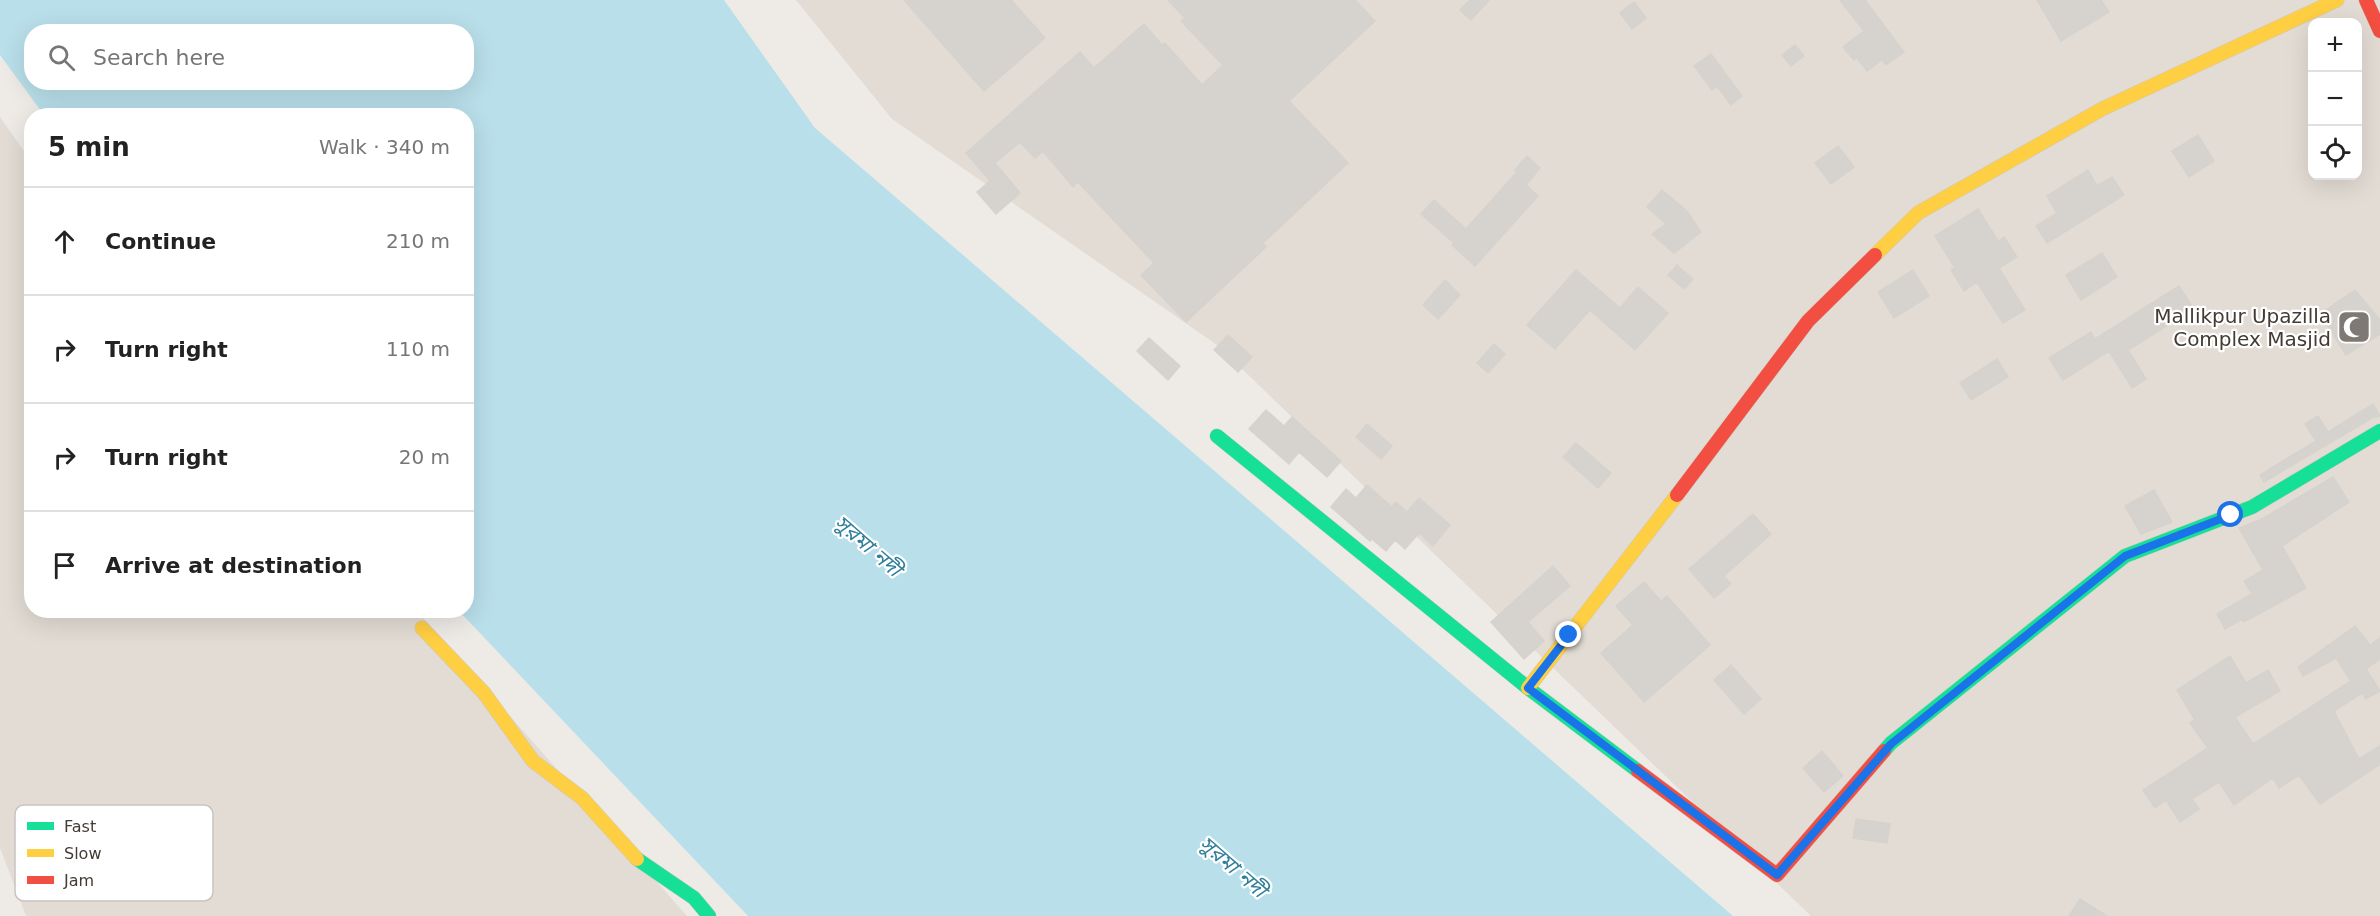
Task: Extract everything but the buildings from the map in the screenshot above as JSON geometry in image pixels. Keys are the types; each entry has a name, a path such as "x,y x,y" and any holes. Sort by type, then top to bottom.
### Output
{"street":[{"path":"1528,688 1692,477 1808,321 1918,213 2102,109 2337,0"},
{"path":"2366,0 2380,32"},
{"path":"1217,436 1528,688 1777,875 1891,744 2125,556 2252,507 2380,431"},
{"path":"422,628 484,693 533,761 582,798 638,860 694,898 709,916"}],"shaded area":[{"path":"796,0 2380,0 2380,916 1811,916 1217,345 892,119"},
{"path":"0,117 24,151 24,618 423,618 687,916 26,916 20,901 213,901 213,805 15,805 15,887 0,848"}],"water":[{"name":"সুরমা নদী","path":"0,0 724,0 815,128 1733,916 748,916 466,618 474,618 474,108 39,108 26,90 474,90 474,24 24,24 24,88 0,55"}],"traffic: fast":[{"path":"1884,751 1891,743 2125,556 2252,507 2380,431"},
{"path":"1217,436 1528,688 1638,771"},
{"path":"637,859 694,898 709,916"}],"traffic: slow":[{"path":"1875,255 1918,213 2102,109 2337,0"},
{"path":"1528,688 1677,495"},
{"path":"422,628 484,693 533,761 582,798 637,859"}],"traffic: jam":[{"path":"2366,0 2380,31"},
{"path":"1677,495 1808,321 1875,255"},
{"path":"1638,771 1777,875 1884,751"}],"place":[{"name":"Mallikpur Upazilla Complex Masjid","path":"2354,327"}],"route":[{"path":"1569,635 1528,688 1777,875 1891,744 2125,556 2231,515"}]}
